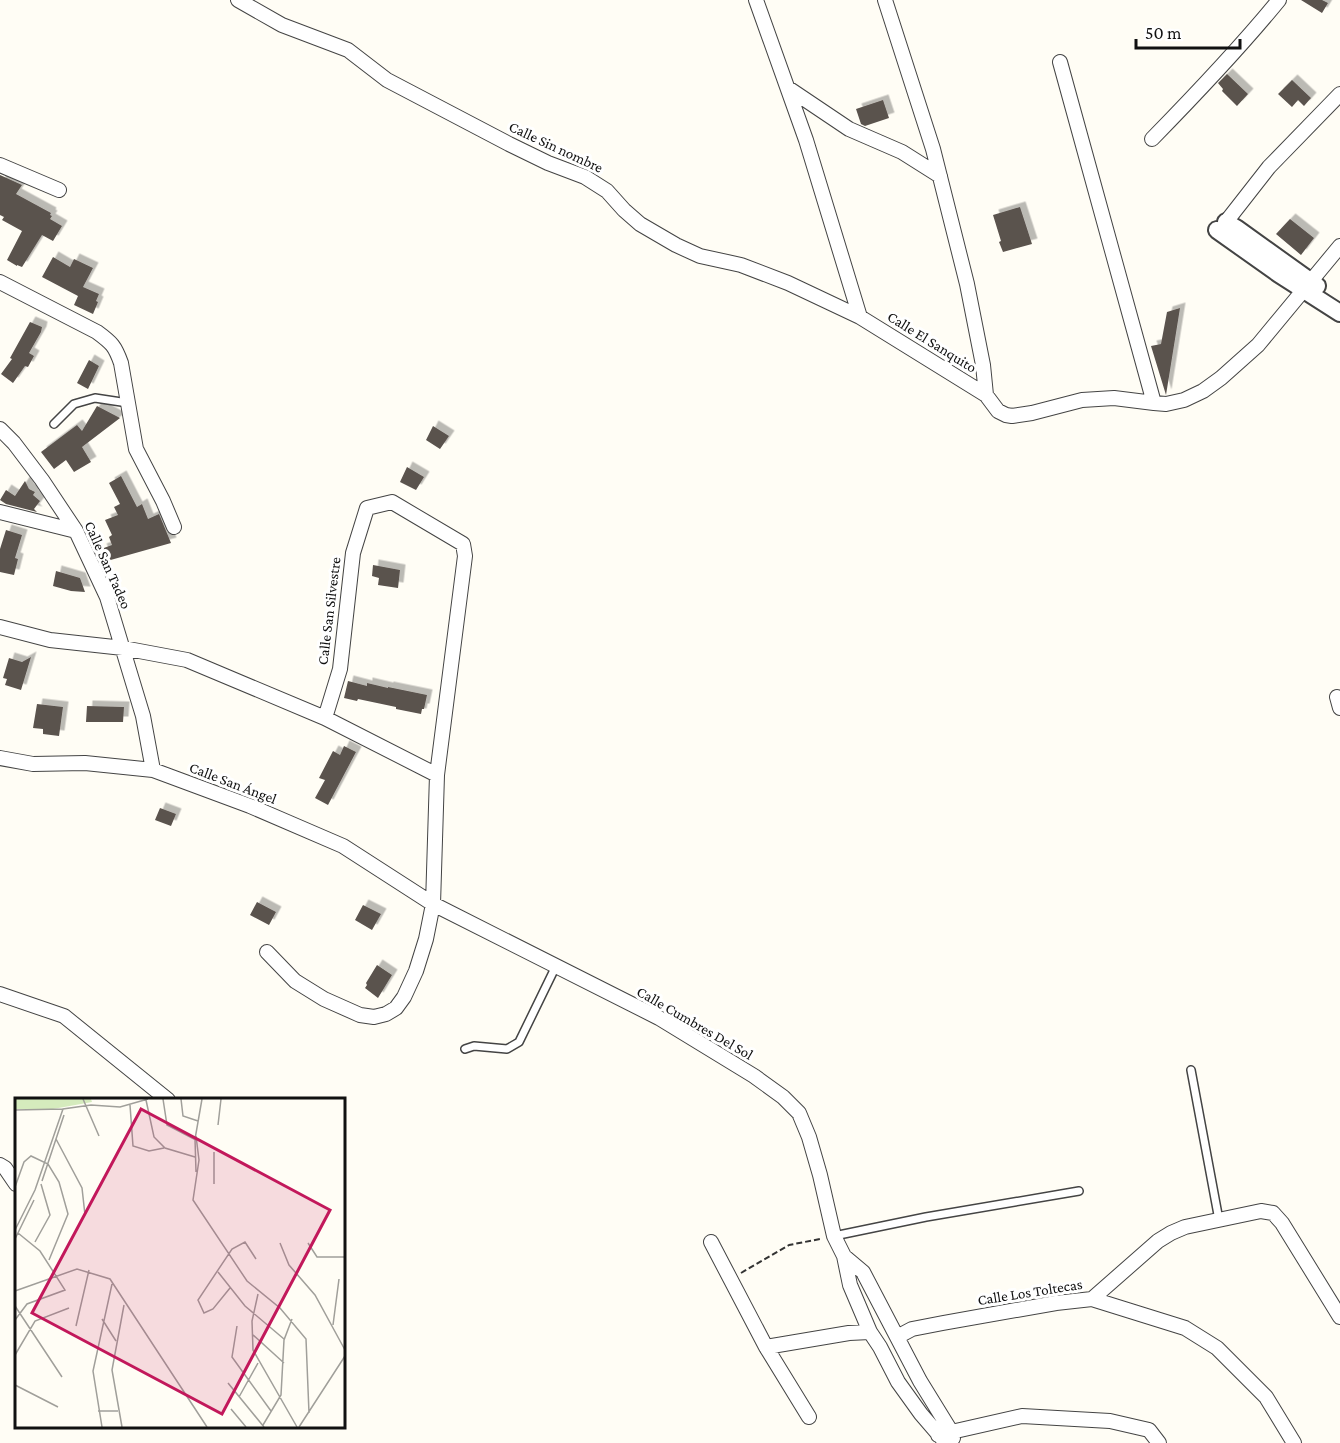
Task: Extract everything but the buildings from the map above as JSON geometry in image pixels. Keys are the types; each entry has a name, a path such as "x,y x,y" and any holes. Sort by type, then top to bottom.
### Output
{"street":[{"name":"Calle Sin nombre","path":"238,0 282,25 348,50 387,80 427,102 548,163 585,177 607,190 640,224 676,245 700,256 741,265 788,283 860,316"},
{"path":"756,0 806,140 860,316"},
{"path":"885,0 940,176 967,284 983,365 986,395"},
{"path":"1152,139 1255,31 1279,0"},
{"path":"1059,62 1154,404"},
{"path":"788,88 849,129 902,152 940,176"},
{"path":"1221,226 1269,167 1340,93"},
{"path":"0,165 59,190"},
{"path":"1221,226 1236,228 1340,313"},
{"name":"Calle El Sanquito","path":"860,316 986,395 998,411 1005,415 1032,413 1082,400 1114,398 1166,404 1184,400 1203,391 1258,345 1340,246"},
{"path":"0,282 110,341 121,363 136,449 174,527"},
{"path":"1307,285 1340,302"},
{"name":"Calle San Tadeo","path":"0,429 14,443 42,480 75,531 107,597 143,716 153,770"},
{"name":"Calle San Silvestre","path":"325,718 340,669 352,553 367,508 392,502 464,544 465,556 437,774"},
{"path":"0,512 75,531"},
{"path":"0,627 50,640 123,648 187,660 325,718 437,774 434,904 416,971 396,1008 374,1017 360,1015 324,999 295,981 267,952"},
{"name":"Calle San Ángel","path":"0,758 33,764 85,763 153,770 250,806 344,846 434,904"},
{"name":"Calle Cumbres Del Sol","path":"434,904 659,1018 754,1076 799,1113 820,1175 834,1236 844,1256 850,1285 870,1332 898,1382 947,1438"},
{"path":"0,994 64,1016 166,1098"},
{"path":"0,1165 5,1168 15,1183"},
{"path":"1092,1299 1158,1241 1171,1233 1185,1227 1261,1211 1273,1213 1282,1223 1340,1317"},
{"path":"711,1242 766,1347 809,1417"},
{"name":"Calle Cumbres Del Sol","path":"844,1256 863,1272 947,1438"},
{"name":"Calle Los Toltecas","path":"897,1337 912,1329 1056,1303 1092,1299 1185,1328 1217,1348 1266,1397 1294,1443"},
{"path":"766,1347 849,1333 870,1332"},
{"path":"947,1438 1022,1416 1110,1421 1149,1430 1159,1443"}],"lane":[{"path":"54,424 74,404 95,398 128,403"},
{"path":"465,1049 474,1046 507,1049 519,1042 556,966"},
{"path":"1191,1070 1219,1220"},
{"path":"834,1236 926,1217 1079,1191"}],"path":[{"path":"731,1279 789,1245 834,1236"}]}
